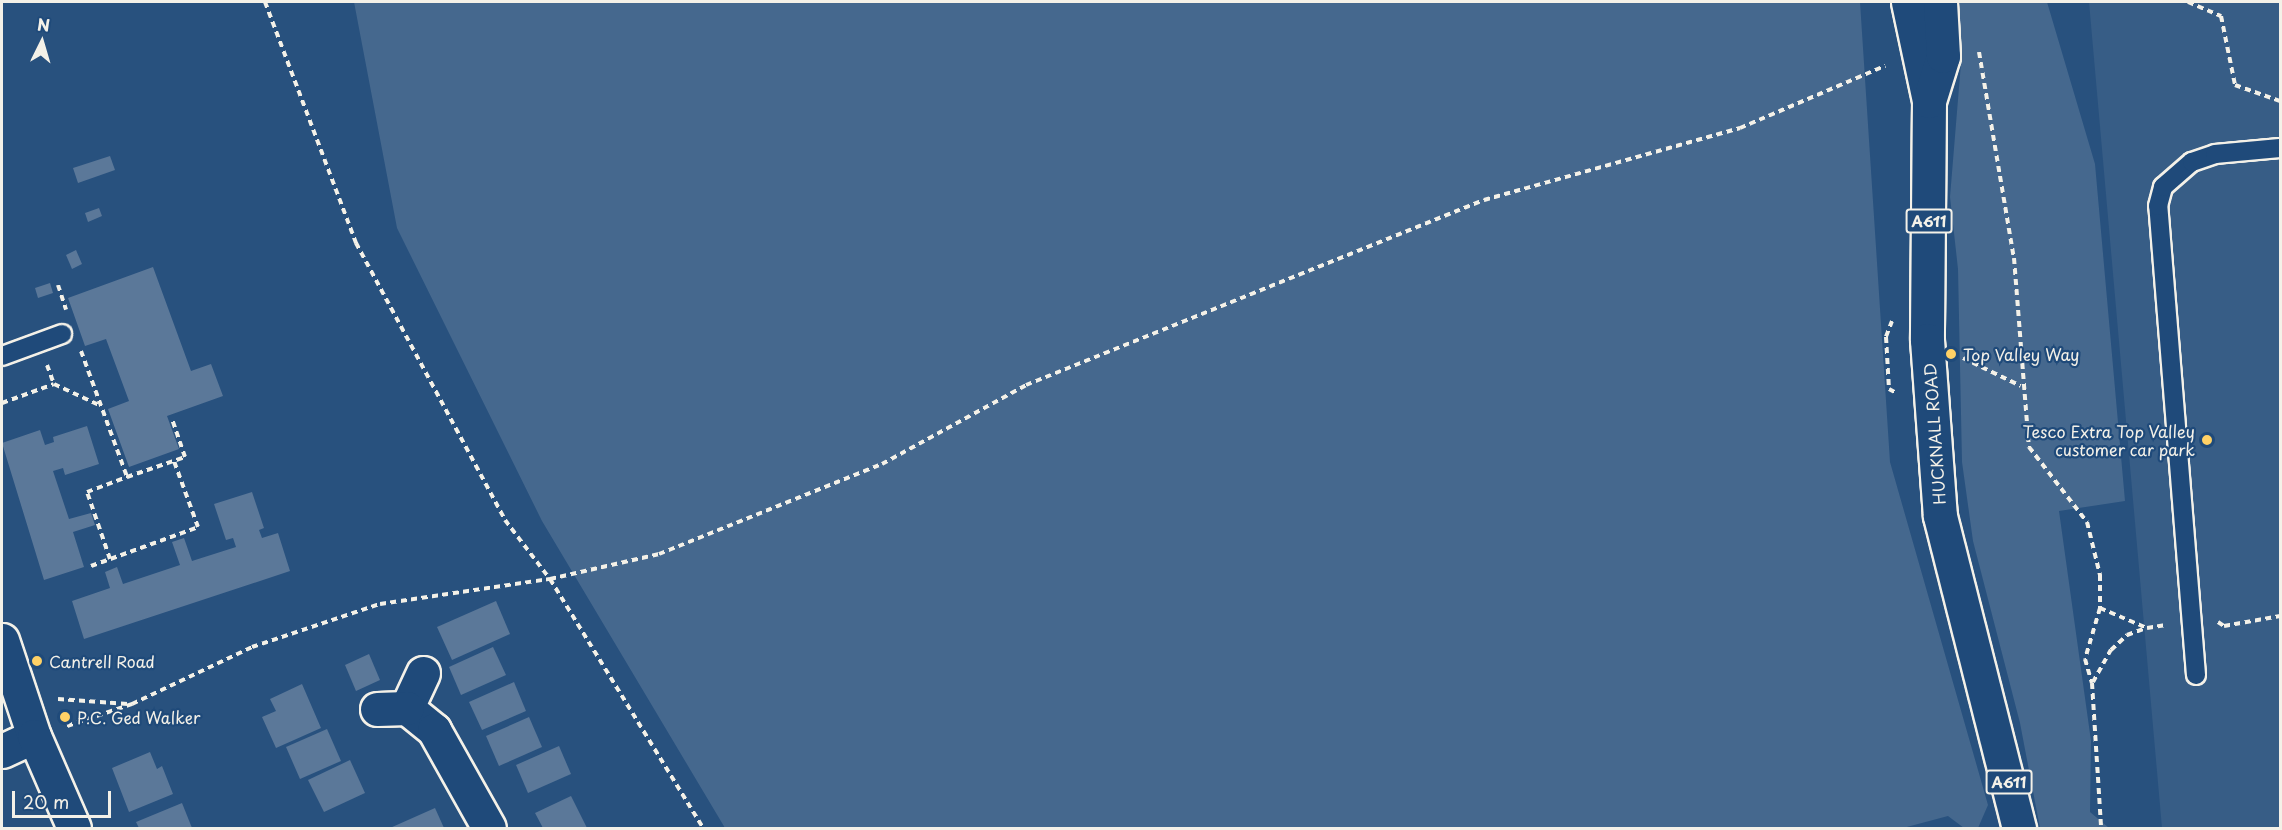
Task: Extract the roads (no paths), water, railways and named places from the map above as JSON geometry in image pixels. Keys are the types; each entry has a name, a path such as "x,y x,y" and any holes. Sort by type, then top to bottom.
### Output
{"main road":[{"name":"HUCKNALL ROAD","path":"1908,2 1929,101 1927,340 1939,505 2019,828"},
{"name":"HUCKNALL ROAD","path":"1929,101 1943,56 1940,2"},
{"path":"2,640 34,736 74,828"},
{"path":"423,673 392,709 434,730 489,828"},
{"path":"2,751 34,736"}],"lane":[{"path":"2196,675 2158,206 2163,187 2192,162 2215,154 2280,148"},
{"path":"2,356 70,331"}],"place":[{"name":"Top Valley Way","path":"1951,354"},
{"name":"Tesco Extra Top Valley customer car park","path":"2207,440"},
{"name":"Cantrell Road","path":"37,661"},
{"name":"P.C. Ged Walker","path":"65,717"}]}
